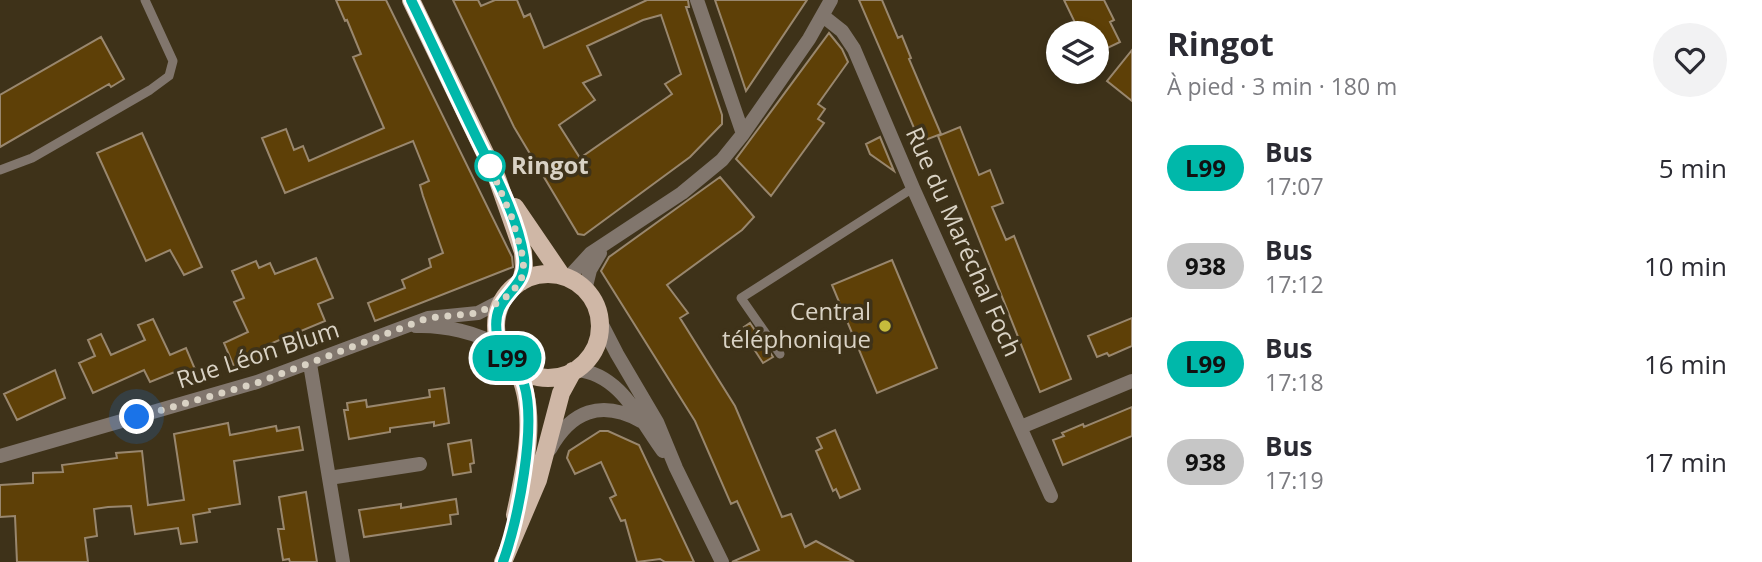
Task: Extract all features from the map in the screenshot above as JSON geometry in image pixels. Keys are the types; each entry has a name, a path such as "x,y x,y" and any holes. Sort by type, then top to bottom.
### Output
{"main road":[{"path":"411,0 497,178 523,252 521,282"},
{"path":"497,178 542,249 565,277 585,290 599,319 596,345 587,361 575,370 558,377 541,377 516,367"},
{"path":"505,556 520,493 529,410 523,380 501,348 496,324 503,300 521,282 541,275 565,277"},
{"path":"505,556 531,497 561,393 575,370"}],"street":[{"path":"697,0 743,134"},
{"path":"565,277 591,253 705,176 722,160 743,134 831,0"},
{"name":"Rue du Maréchal Foch","path":"822,16 849,39 1051,496"},
{"path":"585,290 593,263 613,239"},
{"name":"Rue Léon Blum","path":"0,456 257,383 408,326 435,317 478,313 503,300"},
{"path":"599,319 657,422 676,468 722,562"},
{"name":"Rue Léon Blum","path":"408,326 425,326 476,335 501,348"},
{"path":"310,364 343,562"},
{"path":"575,370 598,374 612,383 676,468"},
{"path":"1021,427 1132,381"},
{"path":"544,459 566,426 589,412 613,410 641,421"},
{"path":"329,478 420,464"}],"lane":[{"path":"0,170 32,158 150,90 169,76 173,61 145,0"},
{"path":"779,354 741,298 913,188"}],"building":[{"path":"336,0 386,0 512,257 513,267 375,321 368,303 405,288 402,280 431,267 429,259 443,253 420,185 429,181 413,141 285,193 262,138 286,129 294,150 303,146 309,161 384,128 353,57 361,54"},
{"path":"453,0 478,0 481,6 495,0 517,0 524,17 530,14 544,48 647,0 688,0 689,7 686,7 722,115 722,124 690,157 584,235 578,234 514,127","holes":["661,15 681,74 665,84 672,94 580,158 559,125 595,100 583,83 601,75 587,46 643,20"]},
{"path":"715,0 807,0 746,91 733,52"},
{"path":"859,0 882,0 898,38 902,36 941,134 920,142"},
{"path":"1064,0 1104,0 1114,20 1110,22 1120,42 1109,47 1109,21 1074,21"},
{"path":"829,33 842,49 848,62 818,104 825,109 818,119 824,123 771,196 736,159"},
{"path":"101,37 124,79 111,87 109,84 0,147 0,95"},
{"path":"1132,50 1132,101 1109,83 1109,79"},
{"path":"960,127 979,175 990,170 1003,203 992,207 1006,240 1014,236 1071,379 1040,392 938,136"},
{"path":"142,133 202,267 184,275 170,250 146,261 97,153"},
{"path":"880,137 894,171 870,154 866,144"},
{"path":"720,177 754,217 742,230 667,285 688,313 680,318 735,406 782,517 791,514 805,547 816,541 854,562 732,562 759,550 737,501 731,504 695,421 601,271 609,257"},
{"path":"316,258 333,298 318,304 325,321 265,346 270,357 235,369 224,343 248,332 234,302 244,298 232,271 256,261 259,268 270,263 275,274"},
{"name":"Central téléphonique","path":"892,260 937,368 877,393 832,285"},
{"path":"1132,318 1132,346 1109,356 1107,353 1097,357 1088,336"},
{"path":"153,319 170,355 186,348 197,374 181,381 177,371 150,382 144,370 93,393 79,363 95,356 88,340 101,334 111,355 145,340 138,325"},
{"path":"750,323 773,357 763,363 741,329"},
{"path":"55,370 65,398 17,420 4,394"},
{"path":"444,388 449,423 434,426 434,422 390,428 390,432 349,439 344,410 348,410 347,403 366,400 367,407 430,397 429,390"},
{"path":"1132,407 1132,436 1063,465 1053,440 1083,424 1084,427"},
{"path":"228,423 230,435 276,426 277,431 299,427 303,450 234,461 240,504 209,509 210,512 193,515 197,542 181,544 178,528 135,534 131,506 108,507 94,509 97,536 85,538 88,562 17,562 15,516 0,517 0,485 33,483 33,473 63,472 62,465 117,458 116,453 142,451 148,505 184,500 174,434"},
{"path":"835,430 860,489 840,498 836,489 833,491 816,451 822,448 817,438"},
{"path":"600,431 608,431 639,445 694,562 665,562 660,559 637,562 625,520 621,521 610,498 616,495 601,462 575,474 567,458 569,451"},
{"path":"471,440 474,463 470,464 471,472 453,475 448,444"},
{"path":"306,492 317,562 290,562 289,559 283,560 278,529 284,529 279,497"},
{"path":"456,499 458,514 450,515 451,524 364,537 359,510 401,504 401,508"}],"bus line":[{"name":"L99","path":"411,0 497,178 523,252 521,282 512,288 503,300 496,324 501,348 523,380 529,410 520,493 503,562"}],"place":[{"name":"Ringot","path":"490,166"},
{"name":"Central téléphonique","path":"885,326"}],"route":[{"path":"137,417 257,383 428,318 478,313 503,300 512,288 521,282 524,261 512,218 490,166"}]}
